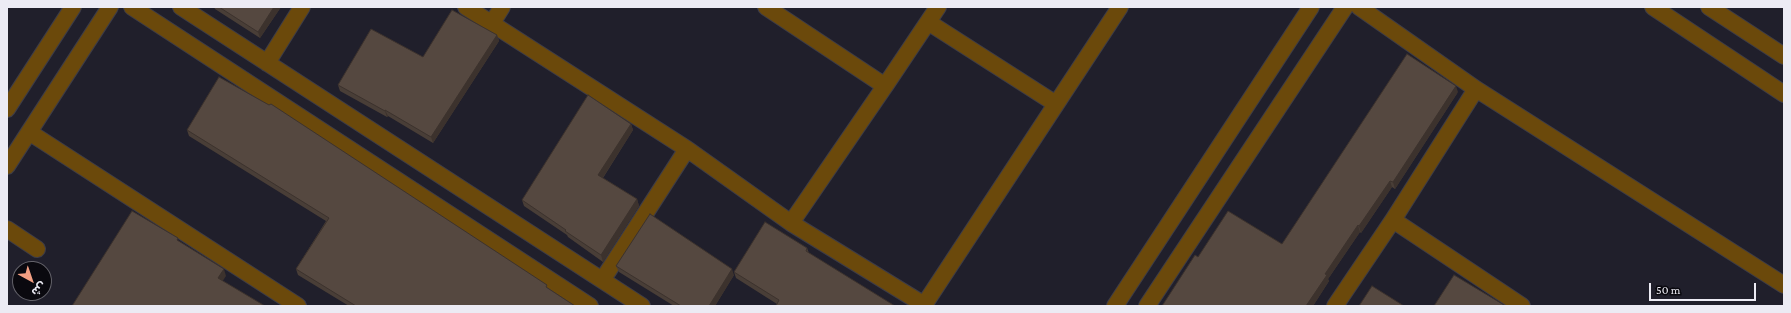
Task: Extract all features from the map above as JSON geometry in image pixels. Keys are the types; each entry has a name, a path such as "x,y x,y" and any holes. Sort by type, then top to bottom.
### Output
{"street":[{"path":"7,109 73,7"},
{"path":"7,166 110,7"},
{"path":"132,7 590,306"},
{"path":"181,7 642,306"},
{"path":"267,63 302,7"},
{"path":"466,7 687,149 791,223 925,306 1120,7"},
{"path":"492,23 502,7"},
{"path":"766,7 885,86"},
{"path":"791,223 938,7"},
{"path":"1115,306 1311,7"},
{"path":"1147,306 1345,7"},
{"path":"1359,7 1476,89 1784,285"},
{"path":"1653,7 1784,94"},
{"path":"1709,7 1784,56"},
{"path":"928,22 1056,104"},
{"path":"1335,306 1393,220 1476,89"},
{"path":"29,132 298,306"},
{"path":"603,280 687,149"},
{"path":"1393,220 1522,306"},
{"path":"7,229 37,248"}],"building":[{"path":"219,7 274,7 258,32"},
{"path":"452,10 497,35 431,137 338,85 371,29 423,57"},
{"path":"1407,54 1456,86 1393,182 1390,181 1359,226 1358,225 1325,274 1327,275 1306,306 1162,306 1195,255 1198,257 1228,211 1282,244"},
{"path":"219,77 269,105 271,104 547,285 546,287 575,306 356,306 296,269 329,218 187,130"},
{"path":"588,95 631,124 598,175 637,199 601,255 522,200"},
{"path":"132,211 178,238 177,240 224,269 218,278 265,306 72,306"},
{"path":"650,214 732,269 709,306 681,306 616,266"},
{"path":"765,222 807,248 806,251 895,306 776,306 779,300 734,272"},
{"path":"1454,275 1504,305 1434,306"},
{"path":"1372,286 1404,306 1359,306"}]}
